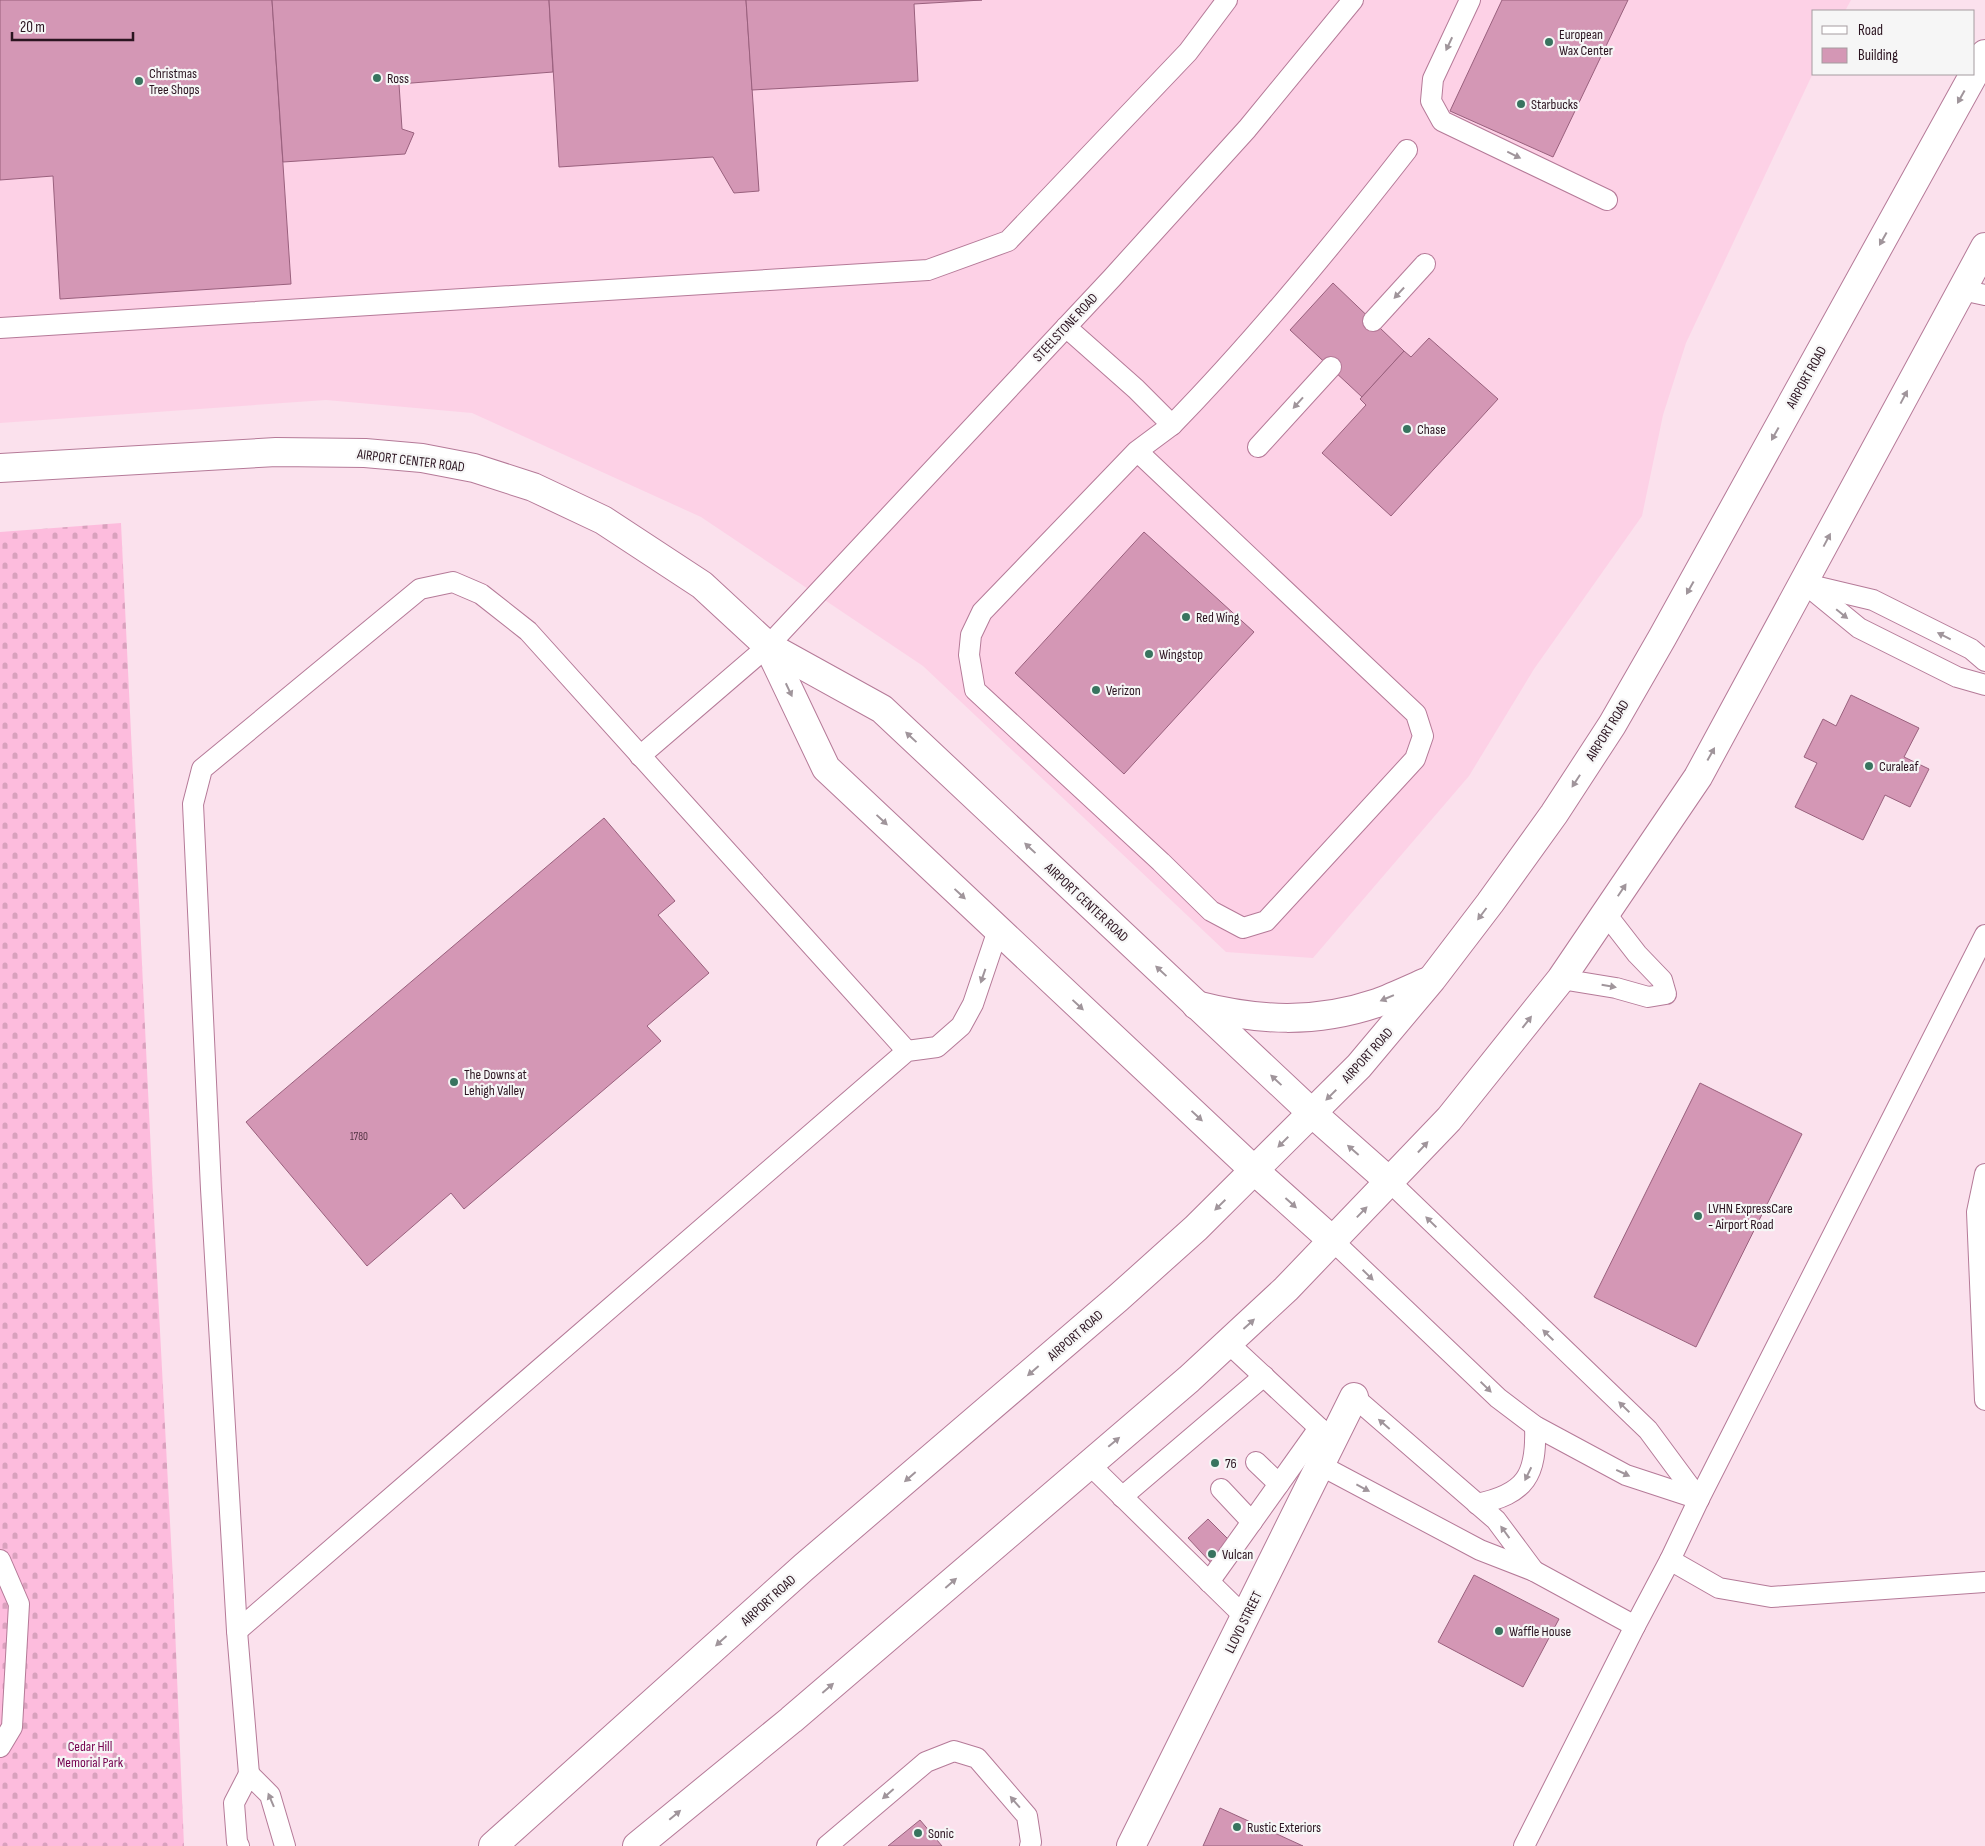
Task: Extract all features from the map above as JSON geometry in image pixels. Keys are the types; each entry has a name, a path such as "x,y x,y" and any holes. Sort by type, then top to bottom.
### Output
{"main road":[{"name":"AIRPORT ROAD","path":"1975,72 1985,54"},
{"name":"AIRPORT ROAD","path":"493,1846 804,1568 1118,1298 1196,1228 1360,1066 1432,979 1490,903 1554,814 1612,725 1973,75"},
{"path":"637,1846 798,1714 1228,1343 1333,1241 1449,1119 1561,979 1698,777 1804,583 1973,292 1985,247"},
{"name":"AIRPORT CENTER ROAD","path":"0,468 276,452 365,453 422,458 474,468 532,487 603,520 702,585 768,646 882,709 1312,1114 1390,1182"},
{"name":"AIRPORT CENTER ROAD","path":"768,646 826,768 1255,1171 1333,1241"},
{"path":"1196,1005 1224,1012 1270,1018 1312,1017 1377,1003 1432,979"},
{"name":"LLOYD STREET","path":"1131,1846 1320,1465 1326,1434 1354,1397"}],"lane":[{"path":"0,328 928,270 1008,241 1188,52 1227,0"},
{"name":"STEELSTONE ROAD","path":"640,756 768,646 1066,327 1247,129 1353,0"},
{"path":"1470,0 1433,79 1432,101 1442,121 1606,200"},
{"path":"1137,451 1416,714 1423,736 1416,759 1266,921 1243,928 1211,911 1161,862 974,690 969,655 971,634 982,612 1137,451 1172,425 1202,394 1339,238 1407,150"},
{"path":"1373,322 1426,264"},
{"path":"1066,327 1136,389 1172,425"},
{"path":"1258,446 1330,367"},
{"path":"239,1846 237,1842 234,1803 248,1774 236,1631 204,1077 193,804 202,769 420,589 453,582 481,594 528,631 906,1050"},
{"path":"1804,583 1873,600 1971,649 1985,662"},
{"path":"1804,583 1859,628 1957,677 1985,685"},
{"path":"1561,979 1616,988 1648,997 1666,994 1662,980 1637,954 1606,914"},
{"path":"236,1631 906,1050 938,1047 961,1026 973,1004 998,930"},
{"path":"1524,1846 1985,935"},
{"path":"1985,1174 1976,1212 1985,1400"},
{"path":"1390,1182 1648,1430 1699,1499"},
{"path":"1333,1241 1498,1398 1535,1426 1626,1476 1699,1499"},
{"path":"1209,1582 1279,1484 1326,1434 1228,1343"},
{"path":"1122,1497 1187,1450 1218,1424 1264,1376"},
{"path":"1354,1397 1496,1520 1534,1572"},
{"path":"1477,1504 1496,1500 1511,1494 1523,1484 1530,1474 1534,1460 1536,1446 1535,1426"},
{"path":"1256,1462 1279,1484"},
{"path":"1089,1464 1245,1617"},
{"path":"1320,1465 1480,1550 1534,1572 1635,1626"},
{"path":"1221,1488 1252,1522"},
{"path":"0,1560 19,1604 12,1727 0,1747"},
{"path":"1670,1560 1719,1588 1771,1597 1985,1582"},
{"path":"827,1846 926,1762 954,1751 977,1758 1027,1816 1029,1845"},
{"path":"248,1774 270,1795 285,1846"}],"shaded area":[{"path":"0,0 1851,0 1846,10 1812,10 1812,75 1686,343 1663,415 1642,516 1534,669 1469,776 1313,958 1226,952 923,666 701,517 472,413 326,400 0,423"}],"green space":[{"name":"Cedar Hill Memorial Park","path":"121,523 173,1579 184,1846 0,1846 0,532"}],"building":[{"name":"Christmas Tree Shops","path":"0,0 272,0 291,284 60,299 53,176 0,180"},
{"name":"Ross","path":"272,0 549,0 553,72 399,84 402,129 414,133 405,154 283,162"},
{"path":"549,0 746,0 759,191 734,193 713,157 559,167"},
{"path":"746,0 982,0 914,4 918,81 752,90"},
{"path":"1502,0 1628,0 1553,157 1450,111"},
{"path":"1333,283 1404,351 1362,397 1290,330"},
{"name":"Chase","path":"1429,338 1498,399 1391,516 1322,453 1366,405 1360,399 1404,351 1411,357"},
{"path":"1144,532 1254,632 1124,774 1015,673"},
{"name":"Curaleaf","path":"1851,695 1919,728 1904,757 1929,769 1910,807 1885,795 1863,840 1795,807 1817,763 1804,757 1823,719 1836,726"},
{"name":"The Downs at Lehigh Valley","path":"604,818 675,901 658,915 709,973 647,1026 661,1041 464,1209 451,1193 367,1266 246,1122"},
{"name":"LVHN ExpressCare - Airport Road","path":"1700,1083 1802,1134 1696,1347 1594,1297"},
{"name":"Vulcan","path":"1208,1519 1231,1542 1213,1565 1188,1538"},
{"name":"Waffle House","path":"1474,1575 1559,1619 1523,1687 1438,1642"},
{"name":"Rustic Exteriors","path":"1220,1808 1303,1846 1203,1846"},
{"name":"Sonic","path":"920,1820 942,1846 888,1846"}],"place":[{"name":"European Wax Center","path":"1549,42"},
{"name":"Ross","path":"377,78"},
{"name":"Christmas Tree Shops","path":"139,81"},
{"name":"Starbucks","path":"1521,104"},
{"name":"Chase","path":"1407,429"},
{"name":"Red Wing","path":"1186,617"},
{"name":"Wingstop","path":"1149,654"},
{"name":"Verizon","path":"1096,690"},
{"name":"Curaleaf","path":"1869,766"},
{"name":"The Downs at Lehigh Valley","path":"454,1082"},
{"name":"LVHN ExpressCare - Airport Road","path":"1698,1216"},
{"name":"76","path":"1215,1463"},
{"name":"Vulcan","path":"1212,1554"},
{"name":"Waffle House","path":"1499,1631"},
{"name":"Rustic Exteriors","path":"1237,1827"},
{"name":"Sonic","path":"918,1833"}]}
